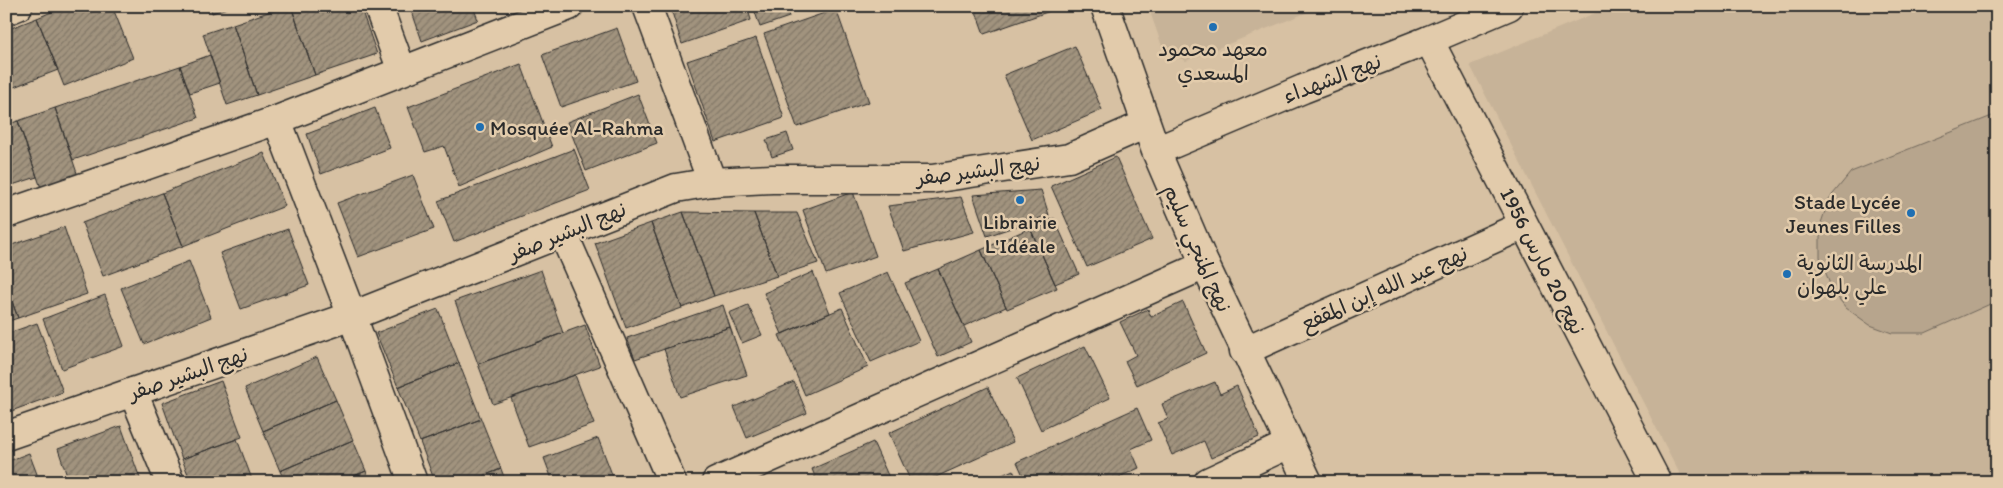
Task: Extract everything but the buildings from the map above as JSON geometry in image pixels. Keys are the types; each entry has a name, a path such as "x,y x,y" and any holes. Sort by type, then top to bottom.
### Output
{"street":[{"path":"6,11 18,6"},
{"path":"378,6 402,71"},
{"path":"6,214 277,120 569,6"},
{"path":"647,6 712,182"},
{"name":"نهج المنجي سليم","path":"1105,6 1156,151 1244,351 1308,482"},
{"name":"نهج الشهداء","path":"1156,151 1303,88 1429,40 1509,6"},
{"name":"نهج 20 مارس 1956","path":"1429,40 1657,482"},
{"path":"277,120 413,482"},
{"name":"نهج البشير صفر","path":"6,436 352,316 676,188 712,182 942,178 1069,158 1146,124"},
{"name":"نهج عبد الله إبن المقفع","path":"1244,351 1524,225"},
{"path":"563,232 672,482"},
{"path":"716,482 1205,265"},
{"path":"133,392 170,482"},
{"path":"1208,482 1289,444"}],"shaded area":[{"name":"معهد محمود المسعدي","path":"1148,6 1323,6 1186,61 1163,49"},
{"name":"المدرسة الثانوية علي بلهوان","path":"1612,6 1997,6 1997,482 1684,482 1470,65"},
{"name":"Stade Lycée Jeunes Filles","path":"1997,114 1997,301 1925,333 1892,333 1870,325 1846,308 1832,290 1820,257 1820,226 1829,199 1851,172"}],"place":[{"name":"معهد محمود المسعدي","path":"1213,27"},
{"name":"Mosquée Al-Rahma","path":"480,127"},
{"name":"Librairie L'Idéale","path":"1020,200"},
{"name":"Stade Lycée Jeunes Filles","path":"1911,213"},
{"name":"المدرسة الثانوية علي بلهوان","path":"1787,274"}]}
